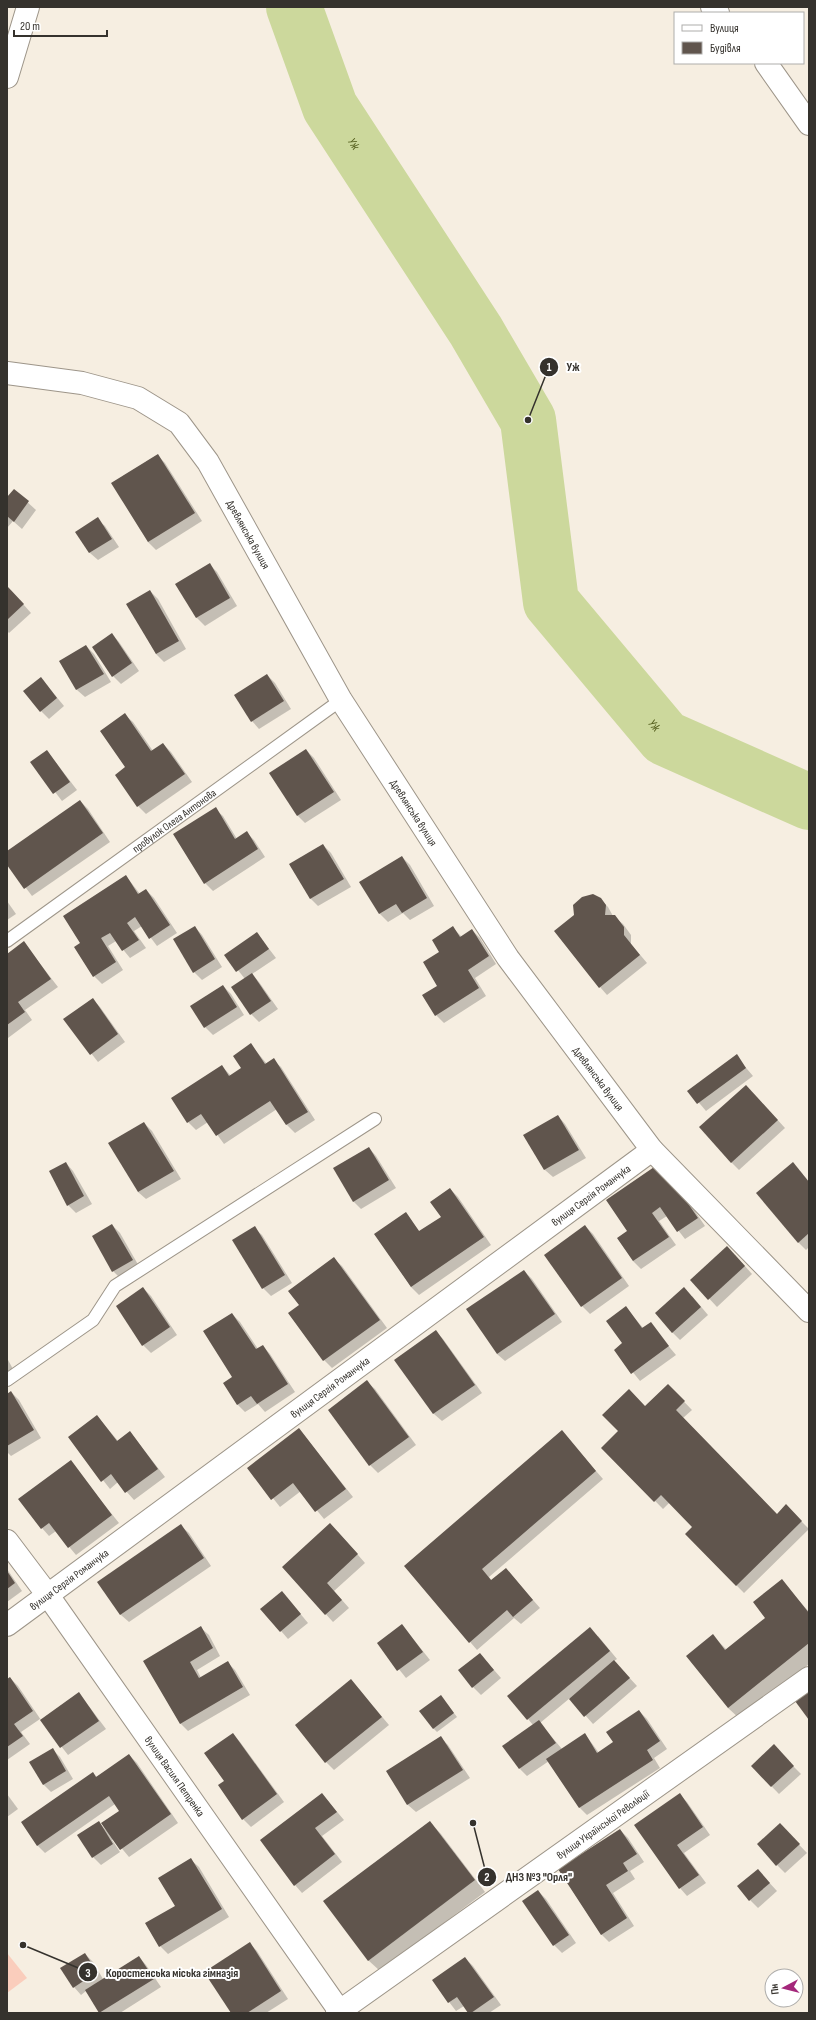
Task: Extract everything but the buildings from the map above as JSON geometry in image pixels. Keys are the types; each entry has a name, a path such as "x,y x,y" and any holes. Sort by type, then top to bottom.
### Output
{"street":[{"path":"7,77 28,7"},
{"path":"767,64 809,124"},
{"name":"Древлянська вулиця","path":"7,373 82,383 138,398 179,423 208,462 341,700 508,958 652,1150 809,1310"},
{"name":"вулиця Сергія Романчука","path":"7,1625 47,1594 652,1150"},
{"name":"вулиця Василя Петренка","path":"7,1541 47,1594 339,2012"},
{"name":"вулиця Української Революції","path":"339,2012 809,1678"}],"lane":[{"name":"провулок Олега Антонова","path":"7,941 341,700"},
{"path":"7,1380 93,1320 115,1286 375,1119"}],"shaded area":[{"path":"7,1953 27,1978 7,1993"}],"waterway":[{"name":"Уж","path":"294,7 330,107 476,331 528,420 551,602 665,738 809,802"}],"place":[{"name":"Уж","path":"528,420"},
{"name":"ДНЗ №3 \"Орля\"","path":"473,1823"},
{"name":"Коростенська міська гімназія","path":"23,1945"}]}
